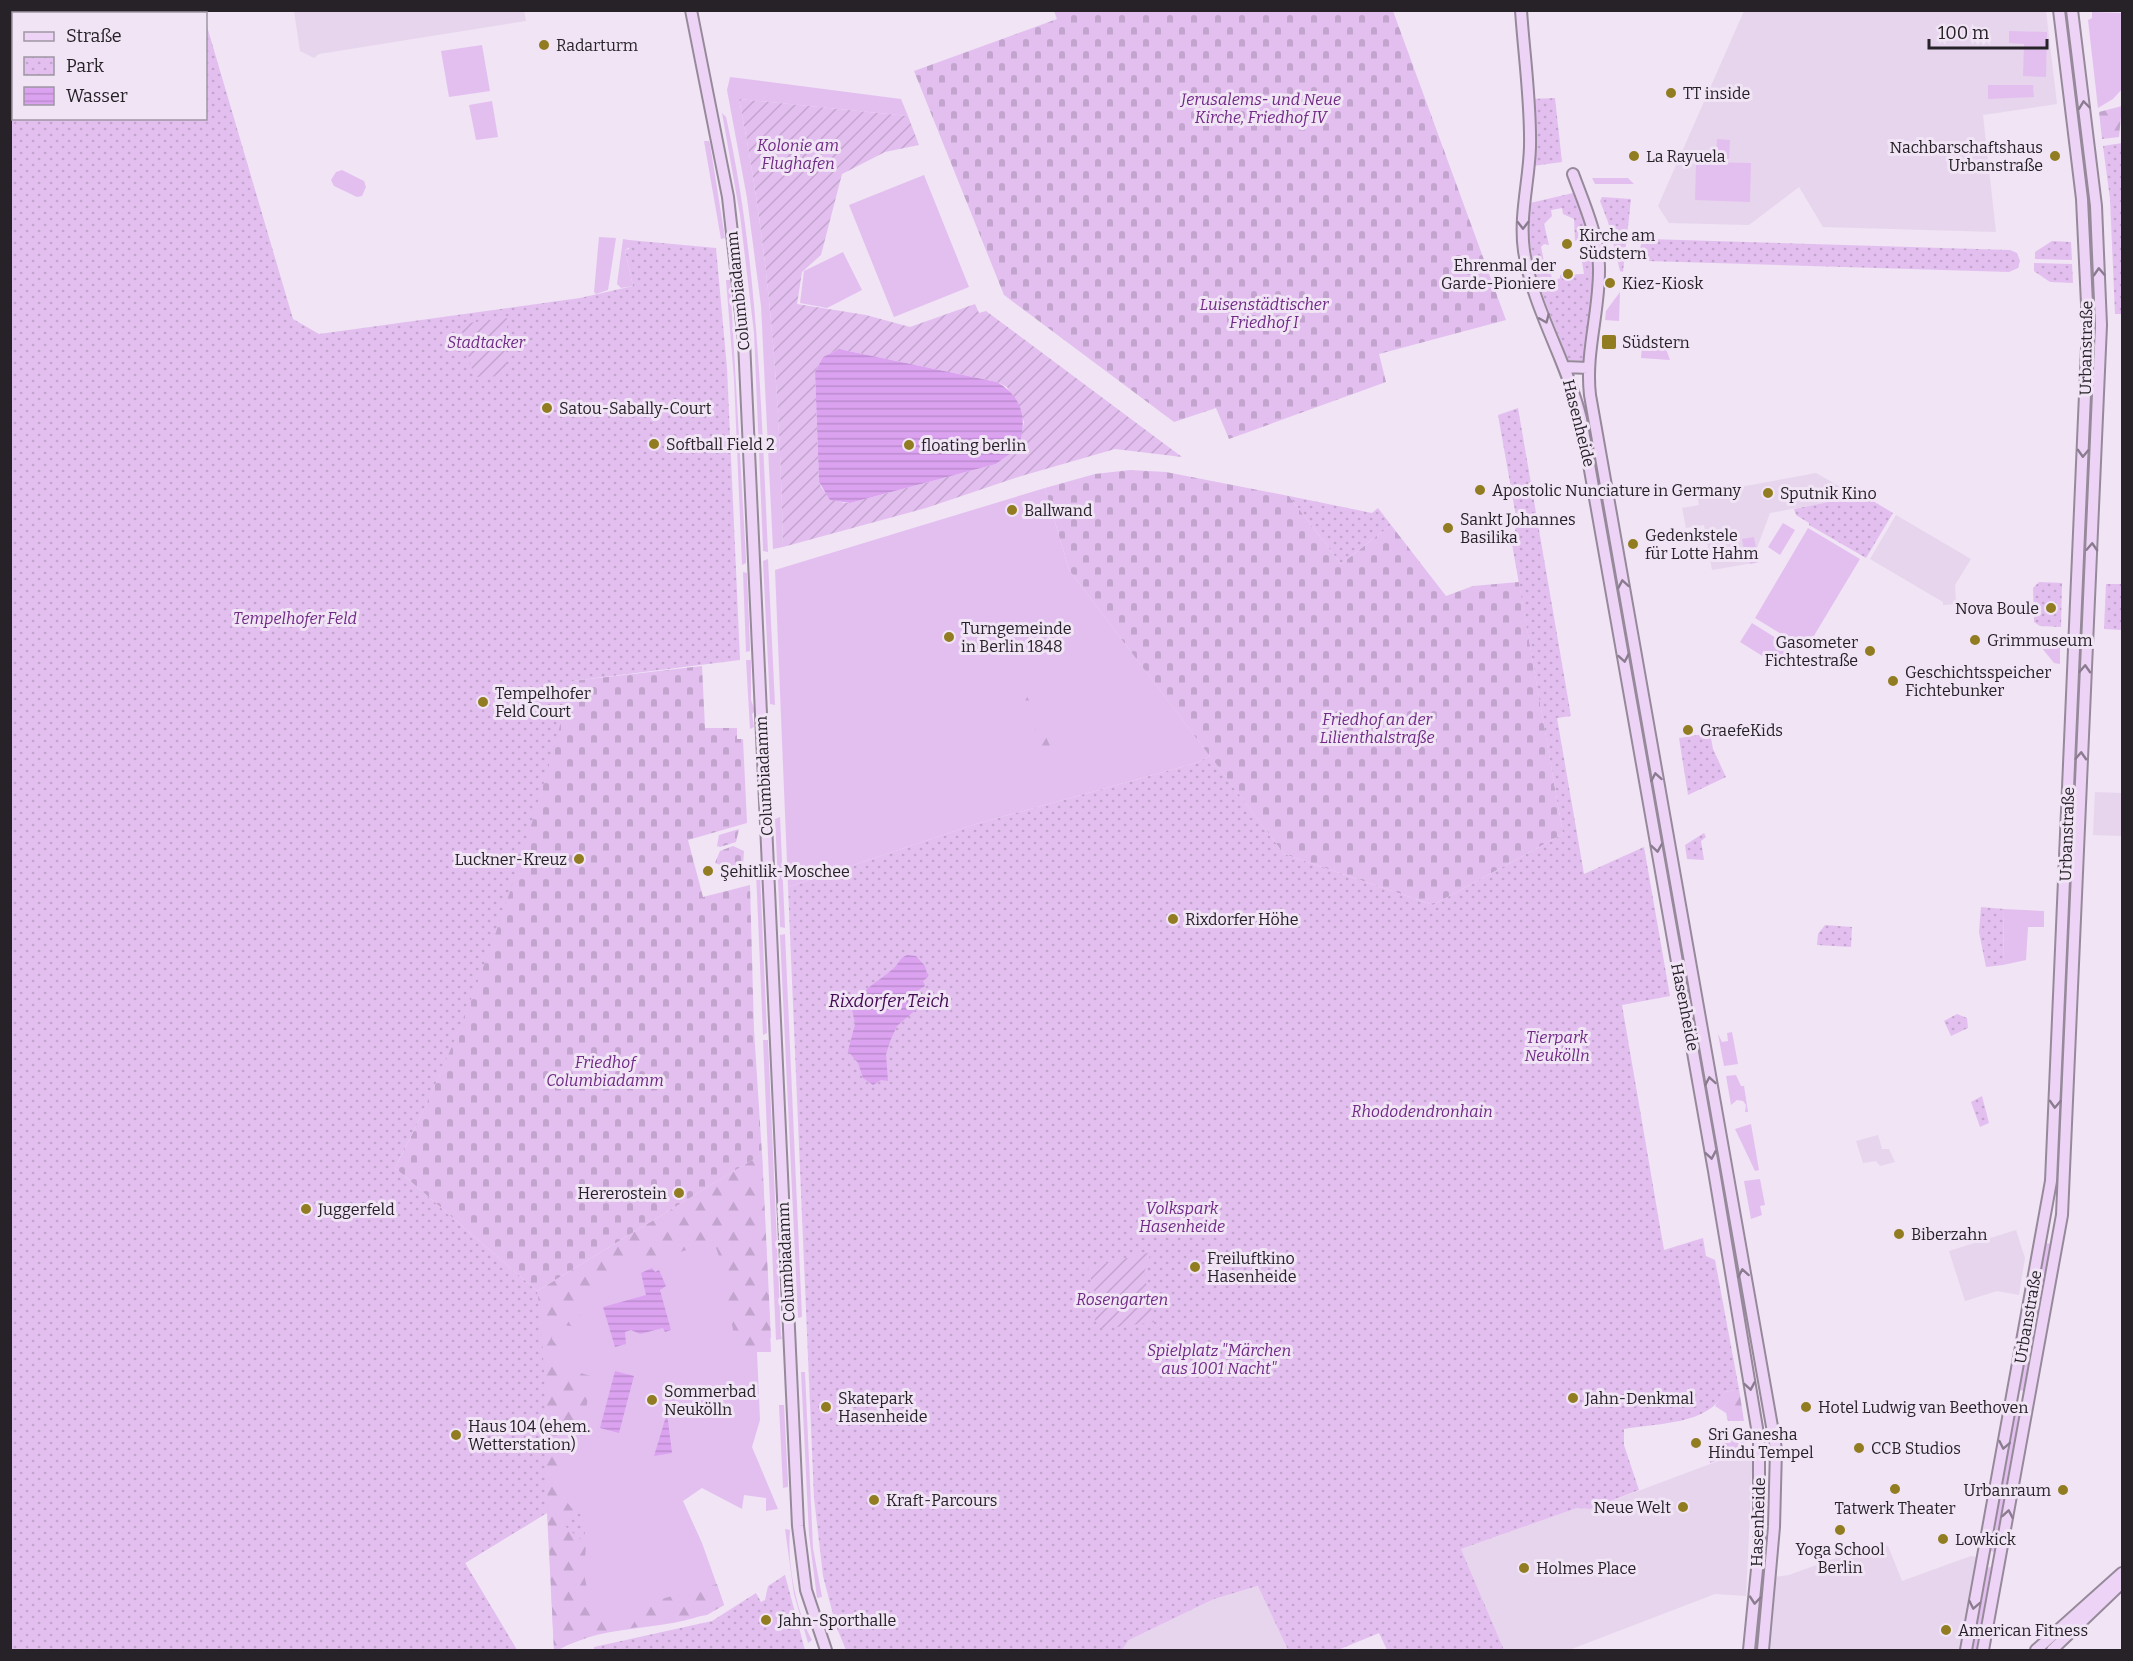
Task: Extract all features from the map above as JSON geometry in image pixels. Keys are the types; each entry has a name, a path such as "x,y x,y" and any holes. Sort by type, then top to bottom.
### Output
{"main road":[{"name":"Columbiadamm","path":"691,10 728,197 744,332 798,1526 806,1590 826,1650"},
{"path":"1521,10 1530,147 1524,199 1523,239 1529,279 1565,367 1589,368 1599,266 1592,228 1574,174"},
{"name":"Urbanstraße","path":"1966,1650 2043,1236 2051,1182 2054,1135 2088,325 2082,199 2059,10"},
{"name":"Urbanstraße","path":"1983,1650 2062,1215 2101,325 2095,197 2072,10"},
{"name":"Hasenheide","path":"1565,367 1575,398 1599,516 1759,1440 1759,1549 1749,1650"},
{"name":"Hasenheide","path":"1589,368 1590,395 1753,1331 1774,1433 1776,1489 1762,1650"},
{"path":"1575,398 1590,395"},
{"path":"1668,917 1681,915"},
{"path":"2043,1236 2058,1239"},
{"path":"1741,1333 1753,1331"},
{"path":"2013,1403 2027,1405"},
{"path":"1759,1478 1768,1480 1776,1489"},
{"path":"2036,1650 2122,1573"},
{"path":"2052,1650 2122,1583"}],"shaded area":[{"path":"524,10 526,21 319,54 314,58 300,51 294,11"},
{"path":"1744,11 2046,11 2057,104 1983,115 1996,232 1823,227 1799,187 1749,225 1669,223 1658,206"},
{"path":"1816,473 1858,497 1770,513 1757,548 1759,562 1712,570 1704,525 1686,528 1682,508 1699,505 1697,495"},
{"path":"1896,515 1971,559 1955,585 1956,604 1943,605 1943,602 1870,559"},
{"path":"2095,792 2122,793 2122,836 2093,835"},
{"path":"1878,1135 1882,1149 1889,1149 1895,1162 1880,1166 1876,1161 1863,1163 1856,1141"},
{"path":"2016,1230 2025,1258 2019,1295 1997,1291 1965,1301 1949,1251"},
{"path":"1753,1448 1746,1596 1715,1594 1569,1650 1504,1650 1461,1549 1577,1508 1590,1509"},
{"path":"1882,1541 1883,1545 1888,1546 1902,1581 1971,1556 1977,1557 1960,1650 1770,1650 1774,1577 1789,1575"},
{"path":"1259,1586 1288,1650 1122,1650 1129,1640 1214,1599"}],"green space":[{"name":"Tempelhofer Feld","path":"11,11 202,11 12,12 12,120 207,120 207,26 293,319 319,334 580,298 633,286 625,250 629,249 629,240 716,248 727,368 740,660 572,681 518,868 475,990 424,1110 395,1168 537,1291 544,1373 548,1512 465,1563 517,1650 11,1650"},
{"name":"Luisenstädtischer Friedhof I","path":"1054,11 1393,11 1506,320 1379,354 1386,382 1229,439 1216,408 1174,422 1004,295 914,71 1057,19"},
{"path":"2092,12 2122,13 2122,89 2113,99 2098,108 2088,20 2092,18"},
{"path":"2009,31 2047,32 2046,77 2023,76 2024,44 2009,43"},
{"path":"2073,43 2090,183 2097,294 2091,294 2067,44"},
{"path":"482,45 490,91 449,97 441,51"},
{"path":"730,77 901,99 908,116 739,99 758,210 776,378 783,547 773,549 761,306 747,198 727,90"},
{"path":"1988,85 2033,85 2034,97 1988,99"},
{"path":"1555,98 1562,162 1533,166 1531,99"},
{"name":"Kolonie am Flughafen","path":"739,99 908,116 919,145 885,152 842,174 821,255 802,272 797,304 866,315 910,327 975,304 979,313 986,311 1182,457 1115,449 1018,477 926,508 783,547 776,378 765,266","holes":["839,349 997,382 1007,387 1024,422 1018,448 996,464 850,503 836,500 821,486 815,372 823,357"]},
{"path":"492,101 498,137 476,140 469,105"},
{"path":"2122,106 2119,137 2102,139 2099,112"},
{"path":"722,113 726,117 737,171 752,279 768,552 763,551 754,333 740,215"},
{"path":"1717,139 1730,140 1729,159 1716,159"},
{"path":"704,141 709,141 710,144 725,238 721,239"},
{"path":"2122,143 2122,314 2115,314 2110,199 2103,146"},
{"path":"1696,162 1751,163 1750,202 1695,200"},
{"path":"342,170 364,181 366,187 362,196 357,197 334,186 331,180 336,172"},
{"path":"924,175 969,287 894,317 849,205"},
{"path":"1592,178 1628,178 1634,184 1595,184"},
{"path":"1573,193 1581,209 1592,259 1592,294 1583,361 1568,360 1545,302 1530,245 1530,203","holes":["1562,208 1563,214 1574,219 1575,241 1580,238 1584,240 1587,256 1582,262 1584,274 1560,275 1560,278 1556,280 1552,279 1550,268 1545,266 1541,247 1544,244 1549,245 1544,224 1552,216 1551,210"]},
{"path":"1602,197 1631,199 1623,272 1620,271 1608,222 1600,201"},
{"path":"599,237 616,238 608,290 596,294 594,292"},
{"path":"623,239 629,240 630,247 625,250 633,286 621,288 617,284"},
{"path":"1648,239 2010,250 2017,253 2020,261 2018,268 2009,272 1647,261 1640,258 1639,252 1642,241"},
{"path":"2052,241 2071,242 2072,260 2035,259 2035,252"},
{"path":"843,252 862,290 827,308 800,303 804,271"},
{"path":"2034,263 2072,264 2073,283 2050,282 2034,271"},
{"path":"726,280 730,280 746,559 746,563 742,565 734,379"},
{"path":"1620,292 1619,321 1605,320 1606,311"},
{"name":"Stadtacker","path":"507,318 506,376 474,377 460,324"},
{"path":"2092,327 2098,327 2089,537 2083,536"},
{"path":"1643,335 1661,349 1666,349 1670,360 1641,358"},
{"path":"1583,401 1587,402 1664,857 1582,404"},
{"name":"Volkspark Hasenheide","path":"1518,408 1571,716 1557,718 1584,874 1644,847 1670,996 1622,1005 1664,1250 1703,1238 1706,1256 1715,1260 1739,1389 1725,1392 1717,1403 1695,1417 1624,1429 1624,1445 1639,1490 1590,1509 1577,1508 1461,1549 1504,1650 1387,1650 1379,1633 1338,1650 1288,1650 1258,1586 1214,1599 1129,1640 1122,1650 846,1650 836,1626 823,1576 814,1498 788,887 976,824 1196,763 1210,756 1284,854 1433,905 1563,834 1512,544 1517,522 1498,415"},
{"name":"Friedhof an der Lilienthalstraße","path":"1130,470 1166,472 1289,496 1341,564 1391,525 1446,596 1473,586 1519,582 1563,834 1433,905 1284,854 1069,570 1045,488 1095,474"},
{"name":"Turngemeinde in Berlin 1848","path":"1045,488 1069,570 1210,756 1196,763 976,824 788,887 775,570"},
{"path":"1863,495 1893,513 1866,558 1809,525 1796,515 1794,509"},
{"path":"1289,496 1372,513 1378,508 1391,525 1341,564"},
{"path":"1783,523 1795,530 1780,555 1768,547"},
{"path":"1808,528 1860,559 1806,649 1755,618"},
{"path":"1754,537 1759,562 1750,564 1748,551 1744,551 1742,539"},
{"path":"768,559 775,705 770,704 763,561"},
{"path":"743,572 747,573 750,648 750,651 746,652"},
{"path":"2039,582 2062,583 2061,627 2040,626 2034,622 2033,588"},
{"path":"2106,584 2122,584 2122,630 2104,629"},
{"path":"1752,623 1792,648 1780,667 1740,642"},
{"path":"2047,642 2060,645 2060,664 2054,663 2041,647"},
{"path":"746,660 751,660 751,700 755,711 752,714 754,727 750,729"},
{"name":"Friedhof Columbiadamm","path":"702,666 705,728 737,728 737,739 743,739 747,823 688,840 703,897 750,885 754,1030 762,1154 537,1291 395,1168 424,1110 474,990 536,805 572,681"},
{"path":"2079,676 2080,676 2071,850"},
{"path":"1026,694 1052,750 1039,752 1034,724 1020,699"},
{"path":"1710,733 1713,749 1726,777 1688,795 1679,738"},
{"path":"780,817 785,928 780,927 775,819"},
{"path":"739,829 736,842 717,846 719,835"},
{"path":"1704,833 1706,837 1701,841 1704,860 1687,859 1685,845"},
{"path":"733,846 744,851 743,865 728,868 715,863 720,851"},
{"path":"756,872 760,873 767,1033 763,1035"},
{"path":"1981,907 2004,909 2003,965 1986,967 1979,932"},
{"path":"2004,909 2044,911 2044,927 2028,927 2026,960 2003,965"},
{"path":"1825,925 1852,927 1851,947 1817,945 1818,934"},
{"path":"785,934 802,1317 798,1318 780,935"},
{"path":"2065,988 2066,988 2057,1162"},
{"path":"1957,1014 1967,1018 1968,1028 1951,1036 1944,1021"},
{"path":"1732,1032 1738,1064 1724,1066 1718,1034 1722,1042 1728,1041 1727,1033"},
{"path":"763,1040 768,1040 782,1339 776,1340"},
{"path":"1736,1075 1741,1086 1744,1086 1748,1112 1745,1112 1746,1105 1743,1101 1737,1100 1731,1105 1726,1076"},
{"path":"1982,1096 1989,1123 1980,1127 1971,1102"},
{"path":"1751,1124 1759,1170 1755,1171 1735,1129"},
{"name":"Sommerbad Neukölln","path":"762,1154 771,1352 757,1352 760,1420 752,1447 778,1509 766,1511 766,1498 744,1495 742,1509 702,1488 683,1501 702,1543 724,1605 685,1620 620,1630 578,1641 558,1650 554,1650 547,1513 465,1563 517,1650 462,1576 518,1304"},
{"path":"762,1154 771,1338 756,1338 757,1347 736,1348 722,1265 714,1242 666,1256 622,1262 592,1284 580,1314 585,1328 556,1324 552,1339 560,1350 563,1368 591,1376 580,1452 560,1465 561,1472 546,1473 545,1343 537,1291"},
{"path":"1760,1179 1765,1205 1760,1206 1762,1215 1751,1219 1744,1181"},
{"path":"2045,1243 2051,1244 2025,1391 2018,1390"},
{"name":"Rosengarten","path":"1151,1252 1144,1273 1154,1322 1102,1329 1095,1320 1097,1301 1088,1268"},
{"path":"801,1372 805,1372 813,1548 822,1597 817,1598 809,1535"},
{"path":"1739,1389 1744,1421 1728,1421 1726,1413 1715,1406 1725,1392"},
{"path":"779,1405 784,1405 788,1483 788,1487 783,1488"},
{"path":"2015,1410 2021,1411 1995,1552 1989,1551"},
{"path":"1745,1432 1745,1450 1710,1463 1709,1455 1728,1435"},
{"path":"563,1480 567,1502 573,1510 565,1526 586,1544 584,1574 592,1612 614,1622 651,1603 717,1584 724,1605 707,1615 597,1634 554,1650 546,1481"},
{"path":"573,1510 583,1516 586,1544 565,1526"},
{"path":"785,1529 790,1530 791,1572 801,1615 812,1640 808,1643 794,1594"},
{"path":"1991,1567 1977,1650 1971,1650 1986,1568"},
{"path":"785,1575 805,1650 594,1650 594,1647 712,1621 756,1593 761,1602 765,1600 768,1586"}],"water":[{"path":"839,349 997,382 1013,395 1021,410 1023,428 1018,448 996,464 850,503 830,500 819,482 815,372 823,357"},
{"name":"Rixdorfer Teich","path":"907,955 916,956 925,966 928,977 923,981 925,986 917,991 926,996 926,1001 897,1026 886,1054 888,1081 881,1080 873,1085 863,1078 858,1063 848,1051 855,1024 852,1009 866,990"},
{"path":"652,1268 655,1272 659,1270 666,1286 660,1290 671,1330 665,1332 663,1328 640,1334 631,1330 625,1332 626,1344 615,1347 603,1307 646,1295 641,1273"},
{"path":"615,1371 634,1376 619,1433 600,1428"},
{"path":"667,1413 672,1453 654,1456"}],"place":[{"name":"Radarturm","path":"544,45"},
{"name":"TT inside","path":"1671,93"},
{"name":"La Rayuela","path":"1634,156"},
{"name":"Nachbarschaftshaus Urbanstraße","path":"2055,156"},
{"name":"Kirche am Südstern","path":"1567,244"},
{"name":"Ehrenmal der Garde-Pioniere","path":"1568,274"},
{"name":"Kiez-Kiosk","path":"1610,283"},
{"name":"Südstern","path":"1609,342"},
{"name":"Satou-Sabally-Court","path":"547,408"},
{"name":"Softball Field 2","path":"654,444"},
{"name":"floating berlin","path":"909,445"},
{"name":"Apostolic Nunciature in Germany","path":"1480,490"},
{"name":"Sputnik Kino","path":"1768,493"},
{"name":"Ballwand","path":"1012,510"},
{"name":"Sankt Johannes Basilika","path":"1448,528"},
{"name":"Gedenkstele für Lotte Hahm","path":"1633,544"},
{"name":"Nova Boule","path":"2051,608"},
{"name":"Turngemeinde in Berlin 1848","path":"949,637"},
{"name":"Grimmuseum","path":"1975,640"},
{"name":"Gasometer Fichtestraße","path":"1870,651"},
{"name":"Geschichtsspeicher Fichtebunker","path":"1893,681"},
{"name":"Tempelhofer Feld Court","path":"483,702"},
{"name":"GraefeKids","path":"1688,730"},
{"name":"Luckner-Kreuz","path":"579,859"},
{"name":"Şehitlik-Moschee","path":"708,871"},
{"name":"Rixdorfer Höhe","path":"1173,919"},
{"name":"Hererostein","path":"679,1193"},
{"name":"Juggerfeld","path":"306,1209"},
{"name":"Biberzahn","path":"1899,1234"},
{"name":"Freiluftkino Hasenheide","path":"1195,1267"},
{"name":"Jahn-Denkmal","path":"1573,1398"},
{"name":"Sommerbad Neukölln","path":"652,1400"},
{"name":"Skatepark Hasenheide","path":"826,1407"},
{"name":"Hotel Ludwig van Beethoven","path":"1806,1407"},
{"name":"Haus 104 (ehem. Wetterstation)","path":"456,1435"},
{"name":"Sri Ganesha Hindu Tempel","path":"1696,1443"},
{"name":"CCB Studios","path":"1859,1448"},
{"name":"Tatwerk Theater","path":"1895,1489"},
{"name":"Urbanraum","path":"2063,1490"},
{"name":"Kraft-Parcours","path":"874,1500"},
{"name":"Neue Welt","path":"1683,1507"},
{"name":"Yoga School Berlin","path":"1840,1530"},
{"name":"Lowkick","path":"1943,1539"},
{"name":"Holmes Place","path":"1524,1568"},
{"name":"Jahn-Sporthalle","path":"766,1620"},
{"name":"American Fitness","path":"1946,1630"}],"park label":[{"name":"Jerusalems- und Neue Kirche, Friedhof IV","path":"1261,108"},
{"name":"Tierpark Neukölln","path":"1557,1046"},
{"name":"Rhododendronhain","path":"1422,1111"},
{"name":"Spielplatz \"Märchen aus 1001 Nacht\"","path":"1219,1359"}]}
